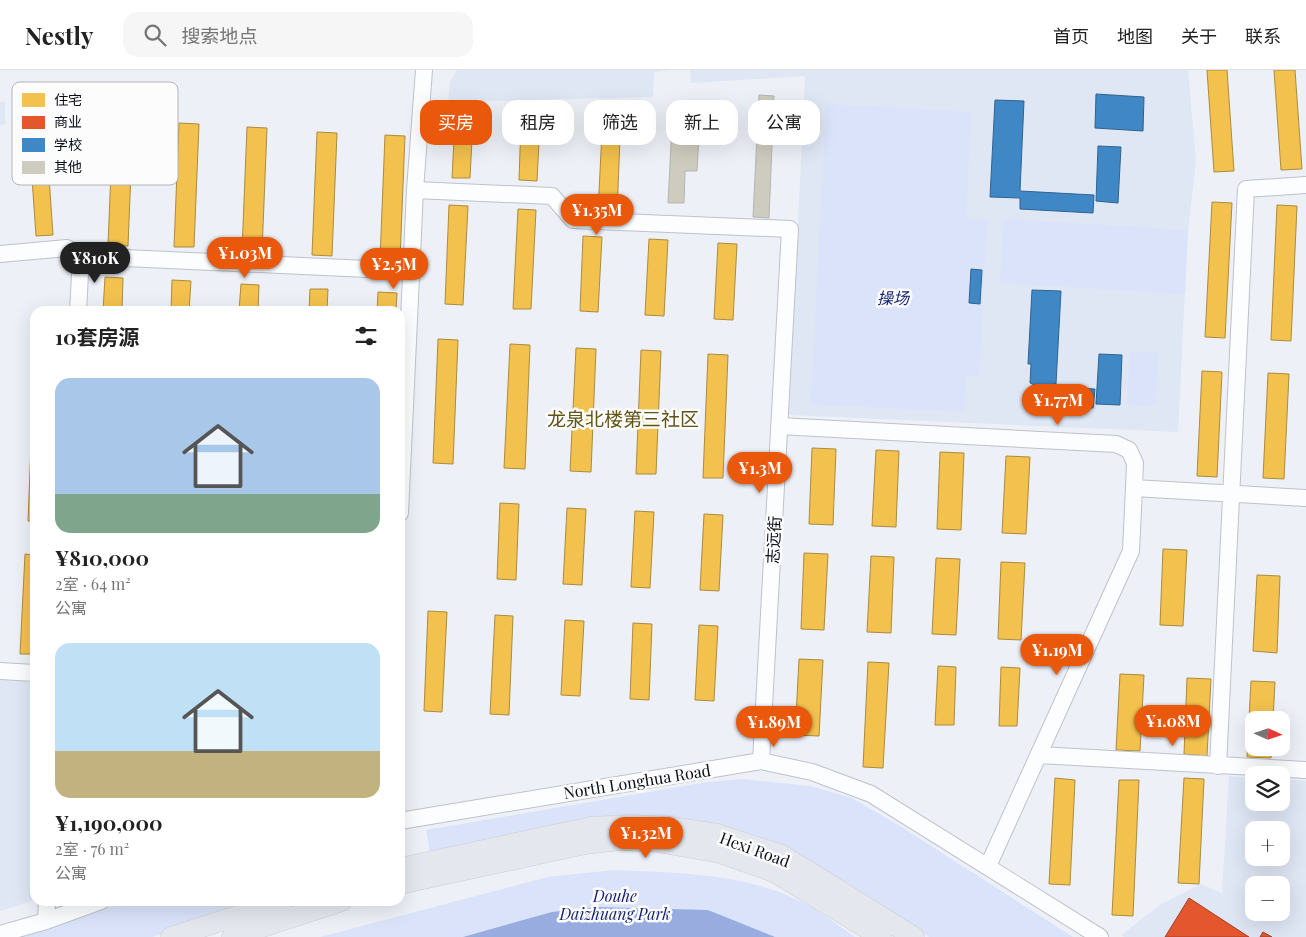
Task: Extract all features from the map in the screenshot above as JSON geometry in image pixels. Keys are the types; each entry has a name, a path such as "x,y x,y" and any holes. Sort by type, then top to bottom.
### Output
{"main road":[{"name":"Hexi Road","path":"405,867 591,827 631,825 670,827 717,834 782,855 914,937"},
{"name":"Hexi Road","path":"405,883 584,844 620,840 657,842 720,853 774,872 881,937"},
{"path":"171,937 267,906"},
{"path":"232,937 327,906"}],"street":[{"path":"405,402 415,190 424,70"},
{"path":"1218,766 1246,189 1306,185"},
{"name":"志远街","path":"415,190 552,196 574,220 790,229 761,761"},
{"path":"0,254 66,248 81,256 411,271"},
{"path":"78,306 81,256"},
{"path":"779,426 1116,444 1129,450 1136,463 1131,551 988,866"},
{"path":"1134,488 1306,498"},
{"path":"0,671 30,673"},
{"path":"1039,755 1306,770"},
{"name":"North Longhua Road","path":"405,819 761,761 812,772 871,794 1100,937"},
{"path":"46,921 47,906"},
{"path":"0,934 46,921 87,906"}],"shaded area":[{"path":"457,70 671,70 654,72 653,97 492,101 448,100 450,82"},
{"path":"690,70 1188,70 1196,161 1188,230 1178,432 789,415 802,145 820,145 820,100 804,100 805,76 691,83"},
{"path":"0,102 5,102 5,124 0,125"},
{"path":"0,680 30,682 30,902 0,911"},
{"path":"1229,776 1245,777 1245,811 1290,811 1290,780 1306,781 1306,937 1124,937 1122,935 1158,906 1201,884 1222,893"}],"green space":[{"name":"操场","path":"826,104 971,112 966,219 987,220 979,376 965,375 964,412 811,404"},
{"path":"1004,219 1188,230 1185,294 1000,283"},
{"path":"1130,351 1158,353 1155,406 1127,404"},
{"path":"742,779 810,786 852,798 900,826 1073,937 929,937 849,884 757,839 431,858 426,830 708,782"},
{"name":"Douhe Daizhuang Park","path":"614,870 690,874 741,881 765,887 811,907 855,937 320,937 548,877"},
{"path":"112,906 262,906 152,937 16,937"}],"water":[{"path":"596,907 708,910 775,937 463,937 552,912"}],"building: 住宅":[{"path":"1207,70 1227,70 1234,171 1214,172"},
{"path":"1274,70 1295,70 1302,169 1281,170"},
{"path":"179,123 199,124 194,247 174,247"},
{"path":"247,127 267,128 262,252 242,251"},
{"path":"317,132 337,133 332,256 312,255"},
{"path":"385,135 405,136 400,260 380,259"},
{"path":"454,145 472,145 470,178 452,178"},
{"path":"520,145 539,145 537,181 519,180"},
{"path":"601,145 620,145 617,213 598,212"},
{"path":"32,185 50,185 53,235 36,236"},
{"path":"110,185 130,185 128,246 108,245"},
{"path":"1212,202 1232,203 1225,338 1205,337"},
{"path":"449,205 468,206 463,305 445,304"},
{"path":"1277,205 1297,206 1291,341 1271,340"},
{"path":"518,209 536,210 531,309 513,309"},
{"path":"583,236 602,237 598,312 580,311"},
{"path":"649,239 668,240 664,316 645,315"},
{"path":"718,243 737,244 733,320 714,319"},
{"path":"105,277 123,278 122,306 103,306"},
{"path":"172,280 191,281 189,306 171,306"},
{"path":"241,284 259,285 258,306 239,306"},
{"path":"310,289 328,289 327,306 309,306"},
{"path":"378,292 397,293 396,306 377,306"},
{"path":"438,339 458,340 453,464 433,463"},
{"path":"510,344 530,345 525,469 504,468"},
{"path":"576,348 596,349 591,472 570,471"},
{"path":"641,350 661,351 656,474 636,474"},
{"path":"708,354 728,355 723,478 703,478"},
{"path":"1202,371 1222,372 1217,477 1197,476"},
{"path":"1268,373 1289,374 1284,479 1263,478"},
{"path":"812,448 836,449 833,525 809,524"},
{"path":"876,450 899,451 896,527 872,526"},
{"path":"940,452 964,453 961,530 937,529"},
{"path":"1006,456 1030,457 1026,534 1002,533"},
{"path":"30,470 30,521 28,521"},
{"path":"500,503 519,504 516,580 497,579"},
{"path":"567,508 586,509 582,585 563,584"},
{"path":"635,511 654,512 650,588 631,587"},
{"path":"704,514 723,515 719,591 700,590"},
{"path":"1163,549 1187,550 1183,626 1160,625"},
{"path":"804,553 828,554 824,630 801,629"},
{"path":"25,554 30,554 30,654 20,654"},
{"path":"871,556 894,557 891,633 867,632"},
{"path":"936,558 960,559 956,635 932,634"},
{"path":"1001,562 1025,563 1021,640 998,639"},
{"path":"1257,575 1280,576 1277,653 1253,651"},
{"path":"428,611 447,612 442,712 424,711"},
{"path":"495,615 513,616 509,715 490,714"},
{"path":"565,620 584,621 580,696 561,695"},
{"path":"633,623 652,624 649,700 630,699"},
{"path":"699,625 718,626 714,701 695,700"},
{"path":"799,659 823,660 819,736 795,735"},
{"path":"868,662 889,663 883,768 863,767"},
{"path":"938,666 956,667 954,725 935,725"},
{"path":"1001,667 1020,668 1017,726 999,726"},
{"path":"1120,674 1144,675 1140,751 1116,750"},
{"path":"1187,678 1211,679 1207,756 1184,754"},
{"path":"1251,681 1275,682 1273,711 1249,711"},
{"path":"1247,756 1271,756 1271,758"},
{"path":"1055,778 1075,780 1070,885 1049,884"},
{"path":"1184,778 1204,779 1199,884 1178,883"},
{"path":"1119,780 1139,780 1133,916 1112,915"}],"building: 商业":[{"path":"1189,898 1249,937 1165,937"},
{"path":"1263,932 1272,937 1260,937"}],"building: 学校":[{"path":"1096,94 1144,97 1143,131 1095,128"},
{"path":"995,100 1024,101 1020,191 1094,195 1093,213 1020,209 1020,198 990,197"},
{"path":"1098,146 1121,147 1118,203 1096,201"},
{"path":"971,269 982,270 980,304 969,303"},
{"path":"1032,290 1061,291 1056,384 1037,386 1030,383 1031,364 1028,364"},
{"path":"1099,354 1122,355 1120,405 1096,404"},
{"path":"1037,386 1095,389 1093,408 1036,405"}],"building: 其他":[{"path":"759,95 774,96 774,100 759,100"},
{"path":"671,145 699,145 697,171 685,171 684,203 668,203"},
{"path":"757,145 772,145 769,218 753,217"}],"district":[{"name":"龙泉北楼第三社区","path":"623,418"}]}
